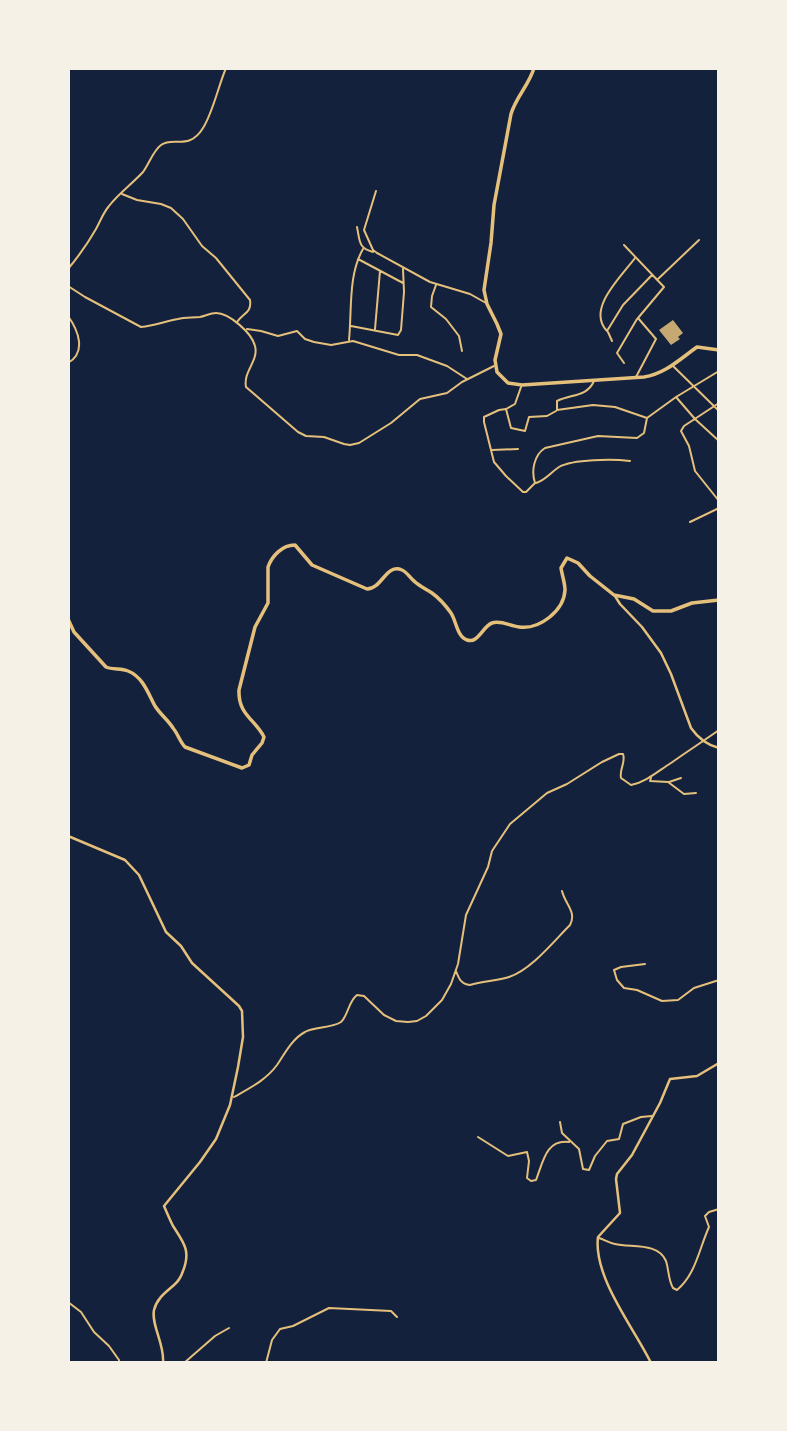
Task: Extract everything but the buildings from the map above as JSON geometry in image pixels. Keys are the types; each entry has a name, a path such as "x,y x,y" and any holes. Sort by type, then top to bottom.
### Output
{"main road":[{"path":"534,68 515,101 511,114 494,205 484,290 500,334 496,372 508,383 522,385 635,378 655,375 697,347 719,350"},
{"path":"68,619 74,632 106,667 131,672 139,679 185,747 242,768 249,765 264,737 243,710 239,690 255,627 268,603 268,567 280,550 288,545 295,545 312,565 367,589 377,586 390,571 404,571 446,607 452,614 460,636 470,641 493,623 520,628 537,624 552,615 564,598 561,568 567,558 578,563 614,594 634,599 653,611 677,610 692,603 719,600"}],"street":[{"path":"68,269 107,208 144,170 159,147 168,142 190,140 202,130 226,68"},
{"path":"376,191 364,230 373,250 436,284 470,294 487,304"},
{"path":"120,193 171,208 184,219 202,246 232,276 250,300 251,308 237,323"},
{"path":"349,340 354,274 363,249 357,227"},
{"path":"657,279 699,240"},
{"path":"624,245 664,288 638,318 617,353 624,363"},
{"path":"363,249 377,253"},
{"path":"612,341 601,324 600,307 636,256"},
{"path":"358,259 403,283"},
{"path":"351,326 398,335 401,330 404,292 403,268"},
{"path":"375,330 380,271"},
{"path":"607,331 623,305 653,274"},
{"path":"436,284 431,307 446,319 458,336 462,351"},
{"path":"68,286 141,327 215,313 246,329 278,336 297,331 305,339 314,342 331,345 349,340 399,355 412,354 447,366 468,379"},
{"path":"68,316 78,333 79,344 78,353 73,361 68,363"},
{"path":"635,378 656,340 638,318"},
{"path":"246,329 256,351 255,359 247,373 246,387 298,432 350,445 359,443 391,423 420,399 447,393 495,366"},
{"path":"672,365 719,411"},
{"path":"535,483 535,460 545,448 598,436 637,438 643,433 647,418 692,386 719,371"},
{"path":"557,410 557,401 586,392 594,381"},
{"path":"522,385 515,404 484,417 494,462 519,490 526,492 535,483 565,465 596,460 630,461"},
{"path":"676,397 719,441"},
{"path":"719,403 682,426 681,432 689,446 695,471 719,502"},
{"path":"506,409 511,428 525,431 529,417 547,416 557,410 593,405 615,407 647,418"},
{"path":"491,450 518,449"},
{"path":"690,522 719,508"},
{"path":"614,594 661,653 696,736 719,748"},
{"path":"231,1098 254,1087 268,1075 286,1049 306,1031 340,1022 357,995 364,996 384,1015 396,1021 417,1021 426,1016 442,1000 451,984 466,915 488,867 492,851 510,824 547,793 619,754 623,754 624,758 621,778 631,785 637,784 719,730"},
{"path":"651,777 650,781 668,782 681,778"},
{"path":"668,782 684,794 696,793"},
{"path":"68,836 125,860 139,875 166,932 242,1011 243,1037 231,1098 216,1139 164,1206 187,1251 187,1263 178,1282 164,1292 153,1314 164,1353 163,1363"},
{"path":"456,970 460,981 470,985 508,978 519,972 570,925 573,915 562,891"},
{"path":"645,964 614,970 617,980 624,988 637,990 662,1001 678,1000 694,988 719,980"},
{"path":"651,1363 609,1287 599,1256 598,1237 620,1213 617,1174 632,1155 670,1079 697,1076 719,1063"},
{"path":"560,1122 562,1133 579,1149 583,1169 589,1170 595,1156 607,1141 619,1139 623,1124 653,1115"},
{"path":"478,1137 508,1156 528,1153 527,1178 531,1181 536,1180 551,1145 560,1141 570,1142"},
{"path":"598,1237 611,1244 653,1248 660,1252 666,1262 669,1281 677,1290 693,1271 709,1227 705,1216 719,1209"},
{"path":"68,1302 81,1312 94,1332 109,1346 119,1363"},
{"path":"267,1362 272,1339 280,1329 329,1308 391,1311 397,1317"},
{"path":"184,1363 215,1336 229,1328"}]}
